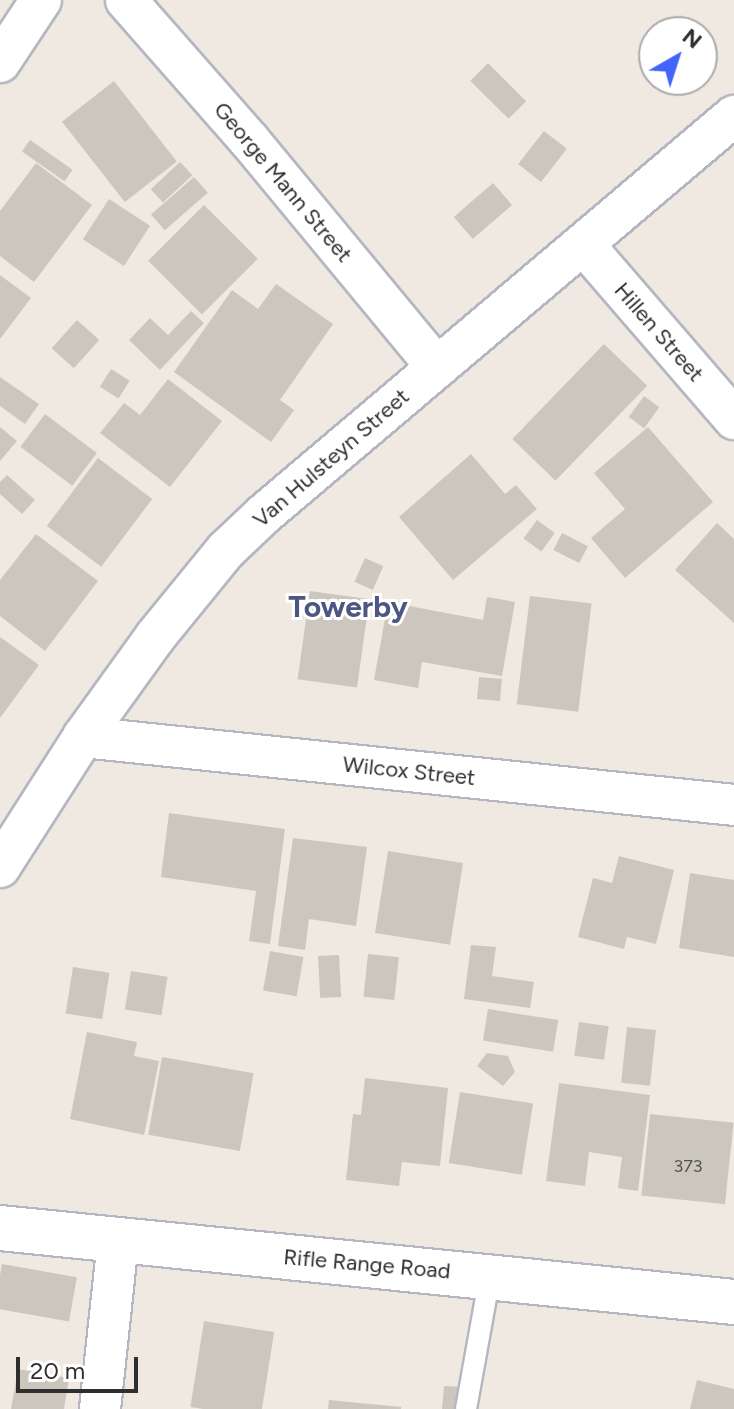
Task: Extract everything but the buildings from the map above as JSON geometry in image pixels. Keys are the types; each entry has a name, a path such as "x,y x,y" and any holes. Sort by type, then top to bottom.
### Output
{"main road":[{"name":"Rifle Range Road","path":"0,1228 734,1302"}],"street":[{"path":"0,62 41,0"},
{"name":"George Mann Street","path":"126,0 249,140 437,367"},
{"name":"Van Hulsteyn Street","path":"0,867 83,737 155,637 226,550 734,116"},
{"name":"Hillen Street","path":"584,245 734,419"},
{"name":"Wilcox Street","path":"83,737 734,805"},
{"path":"100,1409 118,1240"}],"lane":[{"path":"466,1409 490,1276"}],"district":[{"name":"Towerby","path":"348,607"}]}
